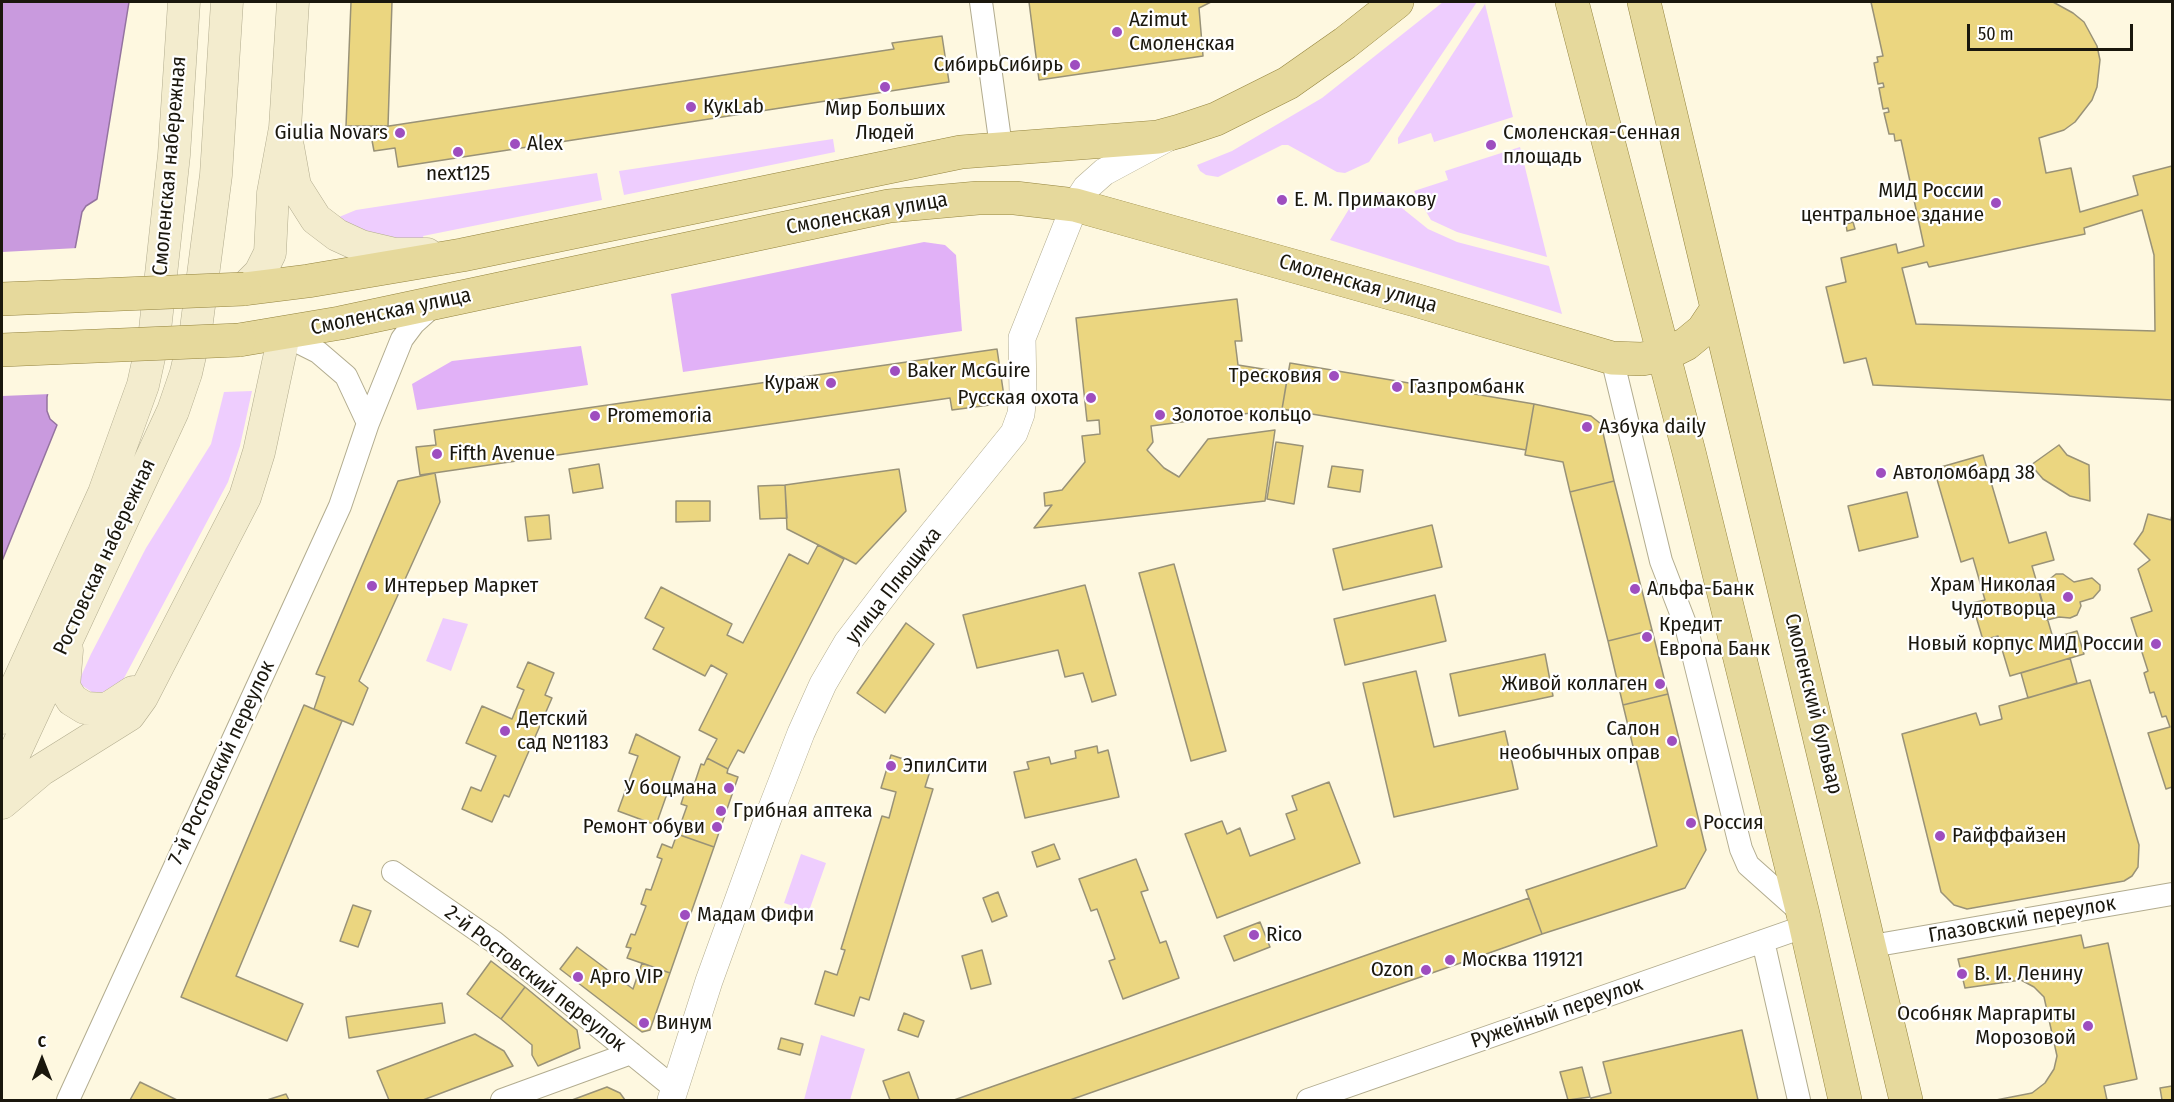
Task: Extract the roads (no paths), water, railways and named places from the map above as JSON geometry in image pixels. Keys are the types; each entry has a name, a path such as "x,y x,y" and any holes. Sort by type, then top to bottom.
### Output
{"main road":[{"name":"Смоленская набережная","path":"155,330 174,155 184,2"},
{"name":"Смоленская набережная","path":"196,329 216,175 227,2"},
{"path":"244,289 260,273 270,253 273,193 285,129 293,2"},
{"name":"Смоленская улица","path":"2,299 244,289 308,282 462,255 961,152 1000,147 1137,138 1180,131 1245,106 1288,83 1344,44 1397,2"},
{"path":"1572,2 1664,355 1805,920 1845,1101"},
{"path":"1644,2 1717,309"},
{"path":"285,129 290,169 299,194 316,219 337,235 361,246 395,254 462,255"},
{"name":"Смоленская улица","path":"2,350 238,340 284,335 889,206 978,198 1016,198 1075,205 1612,358 1642,359 1664,355 1686,344 1703,330 1717,309"},
{"name":"Смоленский бульвар","path":"1717,309 1872,946 1906,1101"},
{"name":"Ростовская набережная","path":"2,780 173,411 196,329"},
{"name":"Ростовская набережная","path":"2,718 104,493 143,385 155,330"},
{"path":"2,803 41,770 129,715 142,697 157,663 245,497 260,452 284,335"},
{"path":"70,631 64,687 72,700 85,708 107,709 132,693 157,663"}],"street":[{"path":"981,2 1000,147"},
{"name":"улица Плющиха","path":"672,1094 771,809 823,684 848,643 895,580 1014,433 1021,414 1023,396 1022,338 1075,205 1086,188 1104,172 1180,131"},
{"name":"7-й Ростовский переулок","path":"68,1101 340,506 368,423 402,339 414,323 438,302"},
{"path":"284,335 318,352 346,376 368,423"},
{"path":"1612,358 1661,561 1686,626 1741,849 1748,865 1805,920"},
{"name":"2-й Ростовский переулок","path":"393,872 494,942 631,1053 672,1094"},
{"name":"Глазовский переулок","path":"1872,946 2172,894"},
{"name":"Ружейный переулок","path":"1308,1101 1763,941 1805,920"},
{"path":"1763,941 1799,1101"},
{"path":"502,1101 631,1053"}],"place":[{"name":"Azimut Смоленская","path":"1117,32"},
{"name":"СибирьСибирь","path":"1075,65"},
{"name":"Мир Больших Людей","path":"885,87"},
{"name":"КукLab","path":"691,107"},
{"name":"Giulia Novars","path":"400,133"},
{"name":"Alex","path":"515,144"},
{"name":"Смоленская-Сенная площадь","path":"1491,145"},
{"name":"next125","path":"458,152"},
{"name":"Е. М. Примакову","path":"1282,200"},
{"name":"МИД России центральное здание","path":"1996,203"},
{"name":"Baker McGuire","path":"895,371"},
{"name":"Тресковия","path":"1334,376"},
{"name":"Кураж","path":"831,383"},
{"name":"Газпромбанк","path":"1397,387"},
{"name":"Русская охота","path":"1091,398"},
{"name":"Золотое кольцо","path":"1160,415"},
{"name":"Promemoria","path":"595,416"},
{"name":"Азбука daily","path":"1587,427"},
{"name":"Fifth Avenue","path":"437,454"},
{"name":"Автоломбард 38","path":"1881,473"},
{"name":"Интерьер Маркет","path":"372,586"},
{"name":"Альфа-Банк","path":"1635,589"},
{"name":"Храм Николая Чудотворца","path":"2068,597"},
{"name":"Кредит Европа Банк","path":"1647,637"},
{"name":"Новый корпус МИД России","path":"2156,644"},
{"name":"Живой коллаген","path":"1660,684"},
{"name":"Детский сад №1183","path":"505,731"},
{"name":"Салон необычных оправ","path":"1672,741"},
{"name":"ЭпилСити","path":"891,766"},
{"name":"У боцмана","path":"729,788"},
{"name":"Грибная аптека","path":"721,811"},
{"name":"Россия","path":"1691,823"},
{"name":"Ремонт обуви","path":"717,827"},
{"name":"Райффайзен","path":"1940,836"},
{"name":"Мадам Фифи","path":"685,915"},
{"name":"Rico","path":"1254,935"},
{"name":"Москва 119121","path":"1450,960"},
{"name":"Ozon","path":"1426,970"},
{"name":"В. И. Ленину","path":"1962,974"},
{"name":"Арго VIP","path":"578,977"},
{"name":"Винум","path":"644,1023"},
{"name":"Особняк Маргариты Морозовой","path":"2088,1026"}]}
